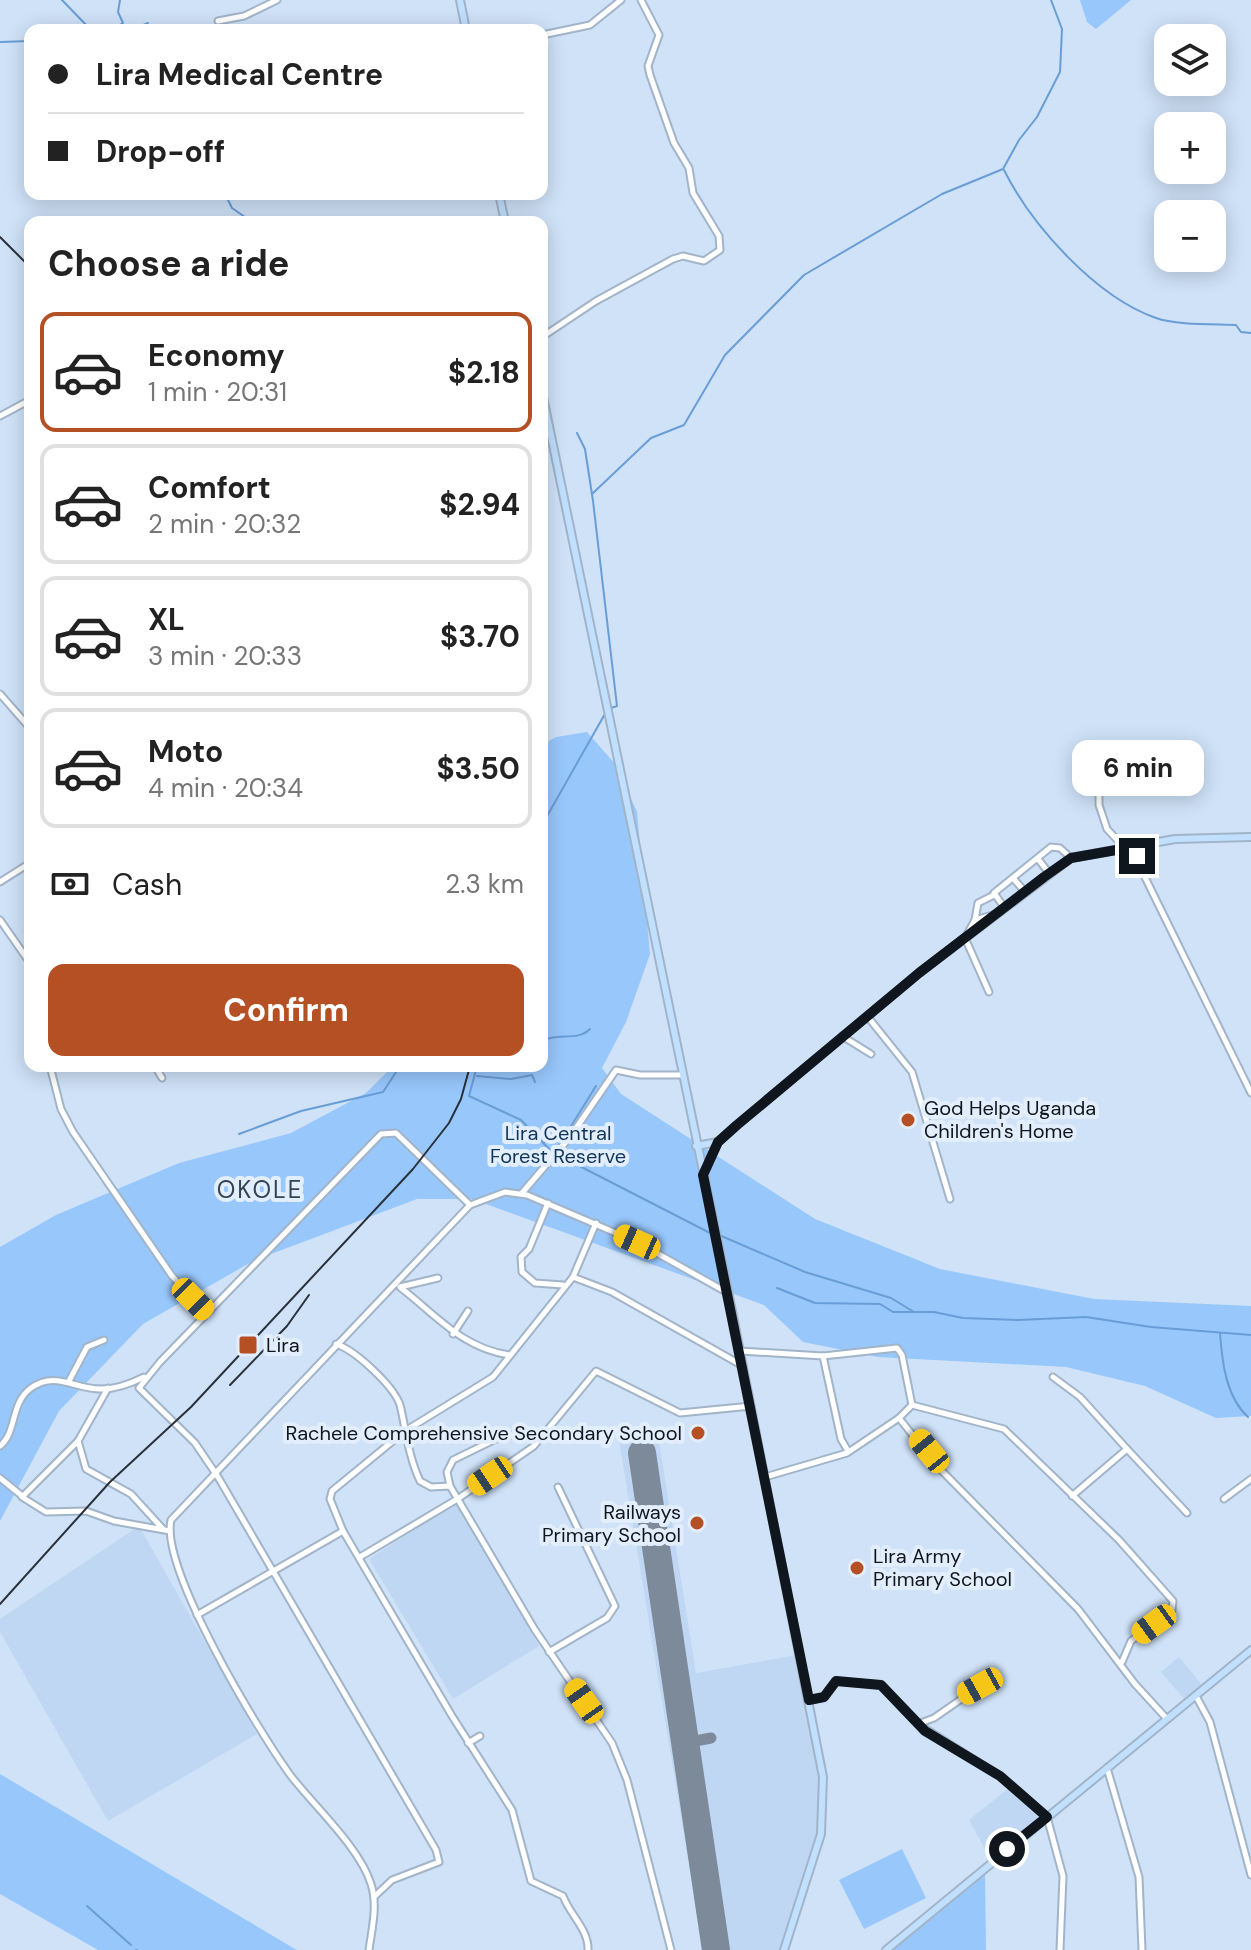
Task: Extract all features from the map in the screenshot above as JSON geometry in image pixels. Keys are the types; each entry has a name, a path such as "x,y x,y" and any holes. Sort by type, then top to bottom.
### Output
{"main road":[{"path":"460,0 465,24"},
{"path":"548,421 740,1351 823,1777 824,1813 817,1848 784,1950"},
{"path":"703,1175 718,1142 842,1036 1004,907 1071,858 1190,838 1251,837"},
{"path":"696,1146 718,1142"},
{"path":"886,1950 1251,1650"}],"street":[{"path":"218,21 244,16 277,0"},
{"path":"548,34 590,25 621,0"},
{"path":"548,333 596,301 673,259 683,256 704,261 720,250 719,236 693,193 689,168 674,143 650,75 648,66 659,35 641,0"},
{"path":"0,416 24,403"},
{"path":"0,694 24,721"},
{"path":"1095,768 1099,777 1100,813 1122,849 1137,861 1251,1093"},
{"path":"989,992 965,938 975,920 978,903 994,895 1053,846 1071,858"},
{"path":"1137,861 1140,846"},
{"path":"1038,859 1049,873"},
{"path":"0,882 24,867"},
{"path":"1013,878 1025,892"},
{"path":"994,895 1004,907"},
{"path":"975,920 996,914"},
{"path":"0,920 24,954"},
{"path":"867,1016 912,1072 950,1199"},
{"path":"842,1036 871,1054"},
{"path":"522,1193 570,1137 616,1070 640,1075 683,1075"},
{"path":"52,1072 61,1109 73,1132 172,1276 207,1313"},
{"path":"158,1072 162,1078"},
{"path":"374,1898 392,1880 439,1862 438,1855 215,1473 195,1443 141,1392 148,1375 381,1134 396,1133 470,1205"},
{"path":"369,1950 374,1898 370,1881 358,1859 269,1745 197,1615 170,1531 174,1516 470,1205 505,1192 522,1193 596,1223 670,1259 728,1293"},
{"path":"548,1203 529,1249 521,1257 522,1272 535,1283 563,1285"},
{"path":"588,1950 587,1936 568,1911 563,1896 531,1881 515,1816 468,1743 343,1531 330,1499 332,1491 405,1431 488,1382 563,1285 573,1277 596,1223"},
{"path":"573,1277 612,1292 743,1366"},
{"path":"401,1288 438,1278"},
{"path":"392,1285 401,1288 453,1334 489,1351 509,1355"},
{"path":"453,1334 468,1311"},
{"path":"92,1344 96,1335"},
{"path":"69,1381 87,1347 104,1340"},
{"path":"336,1344 351,1350 382,1380 400,1404 420,1481 431,1487 450,1486"},
{"path":"740,1351 823,1356 897,1348 902,1355 912,1405"},
{"path":"823,1356 841,1439 848,1451"},
{"path":"360,1557 459,1498 546,1434 596,1371 680,1413 751,1406"},
{"path":"0,1446 7,1440 18,1400 27,1390 47,1380 108,1388 148,1375"},
{"path":"1053,1377 1080,1397 1187,1513"},
{"path":"21,1495 78,1441 108,1388"},
{"path":"765,1477 848,1451 899,1418 912,1405"},
{"path":"912,1405 1004,1429 1119,1540 1173,1601 1172,1610 1125,1647 1122,1663"},
{"path":"899,1418 938,1467 1078,1609 1135,1684 1168,1720"},
{"path":"546,1434 503,1435 453,1460 447,1468 450,1486 549,1652 601,1725 622,1765 671,1950"},
{"path":"78,1441 86,1469 131,1494 163,1529"},
{"path":"1072,1496 1127,1449"},
{"path":"0,1478 46,1512 86,1511 114,1521 170,1531"},
{"path":"1224,1499 1251,1479"},
{"path":"549,1652 607,1618 615,1606 558,1487"},
{"path":"197,1615 343,1531"},
{"path":"809,1700 824,1697 836,1681 881,1685 918,1724 1000,1776 1047,1817 1063,1876 1060,1950"},
{"path":"918,1724 934,1718 980,1686"},
{"path":"1196,1696 1214,1732 1251,1875"},
{"path":"468,1743 480,1736"},
{"path":"1107,1768 1138,1870 1142,1950"}],"shaded area":[{"path":"657,1429 696,1673 797,1655 820,1775 820,1815 811,1860 780,1950 703,1950 618,1434"},
{"path":"457,1502 539,1646 453,1699 369,1559"},
{"path":"139,1526 257,1734 108,1821 0,1632 0,1619"},
{"path":"1179,1657 1203,1686 1185,1700 1161,1672"},
{"path":"1009,1788 1038,1811 1037,1819 990,1858 969,1820"}],"green space":[{"path":"1080,0 1131,0 1096,29 1087,22"},
{"name":"Lira Central Forest Reserve","path":"587,732 616,765 637,812 650,954 626,1022 602,1068 621,1094 815,1219 940,1269 1094,1299 1251,1306 1251,1416 1216,1418 1145,1386 1066,1367 878,1357 803,1342 764,1305 472,1199 417,1199 253,1261 143,1324 59,1411 0,1521 0,1247 56,1215 179,1163 291,1133 366,1093 387,1072 548,1072 548,742 556,737"},
{"path":"0,1774 297,1950 98,1950 0,1894"},
{"path":"902,1849 926,1898 864,1929 839,1880"},
{"path":"985,1871 986,1950 893,1950"}],"waterway":[{"path":"62,0 85,24"},
{"path":"120,0 118,12 121,24"},
{"path":"592,494 651,438 684,425 725,355 804,275 942,194 1003,169 1019,140 1037,117 1060,72 1062,29 1051,0"},
{"path":"0,42 24,41"},
{"path":"1004,170 1016,192 1049,236 1089,277 1111,294 1156,318 1184,323 1236,325 1241,332 1251,333"},
{"path":"228,200 232,208 243,216"},
{"path":"577,433 585,449 593,501 617,706 611,708"},
{"path":"548,814 606,712"},
{"path":"548,1038 579,1035 590,1029"},
{"path":"239,1134 301,1111 383,1092 396,1072"},
{"path":"475,1072 469,1096 521,1120 552,1152"},
{"path":"477,1076 511,1079 532,1075 535,1082"},
{"path":"545,1142 558,1135 563,1139 596,1086"},
{"path":"558,1155 712,1234"},
{"path":"719,1235 805,1272 891,1298 914,1312"},
{"path":"777,1288 815,1303 880,1304 893,1312 934,1312 963,1318 1018,1320 1086,1317 1151,1327 1251,1335"},
{"path":"1220,1333 1230,1389 1248,1417"},
{"path":"87,1906 131,1945"}],"taxiway":[{"path":"685,1743 711,1738"}],"runway":[{"path":"642,1453 716,1950"}],"railway":[{"path":"0,237 24,261"},
{"path":"0,1604 110,1482 191,1407 413,1169 449,1123 461,1099 468,1072"},
{"path":"230,1385 287,1326 309,1295"}],"place":[{"name":"God Helps Uganda Children's Home","path":"908,1120"},
{"name":"Lira","path":"248,1345"},
{"name":"Rachele Comprehensive Secondary School","path":"698,1433"},
{"name":"Railways Primary School","path":"697,1523"},
{"name":"Lira Army Primary School","path":"857,1568"}],"district":[{"name":"OKOLE","path":"260,1189"}],"route":[{"path":"1007,1849 1047,1817 1000,1776 925,1731 881,1685 836,1681 829,1686 824,1697 809,1700 703,1175 718,1142 737,1125 919,973 1044,877 1071,858 1122,849 1137,861 1137,856"}]}
